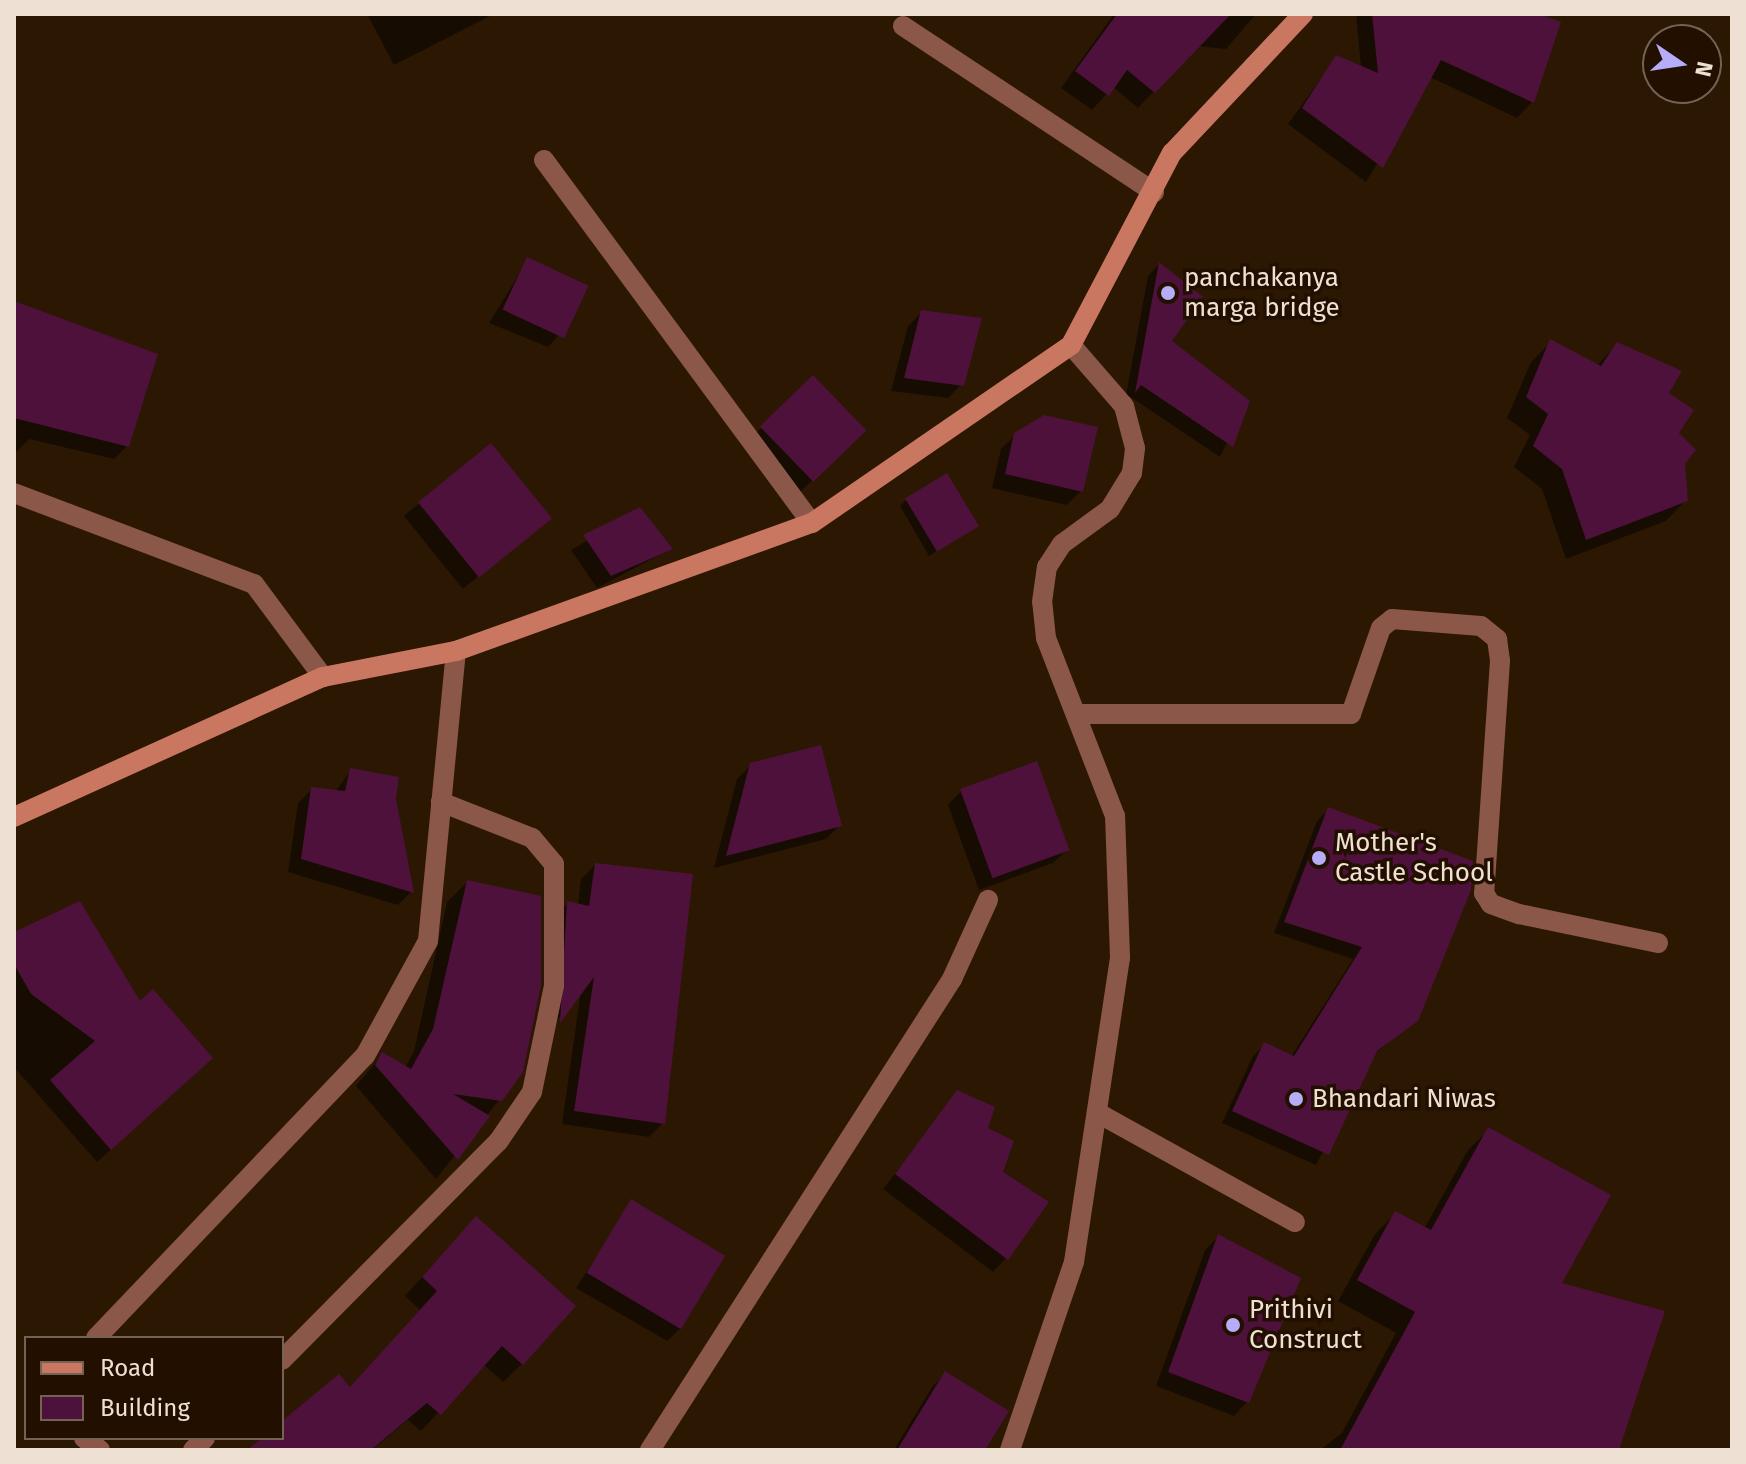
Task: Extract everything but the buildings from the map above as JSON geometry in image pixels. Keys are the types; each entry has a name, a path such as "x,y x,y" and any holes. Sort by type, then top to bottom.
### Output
{"street":[{"path":"14,817 323,677 456,651 812,523 1071,345 1172,153 1303,14"},
{"path":"903,26 1154,192"},
{"path":"544,160 812,523"},
{"path":"1010,1450 1074,1262 1120,957 1115,816 1046,638 1047,567 1062,544 1110,509 1132,473 1135,448 1124,406 1071,345"},
{"path":"14,493 254,584 323,677"},
{"path":"1076,714 1351,714 1381,628 1392,619 1481,626 1497,639 1500,661 1484,893 1491,904 1519,914 1658,943"},
{"path":"98,1336 365,1056 428,941 456,651"},
{"path":"284,1358 498,1142 532,1092 554,986 554,864 532,838 441,802"},
{"path":"650,1450 952,979 988,900"},
{"path":"1098,1113 1295,1222"}],"place":[{"name":"panchakanya marga bridge","path":"1168,293"},
{"name":"Mother's Castle School","path":"1319,858"},
{"name":"Bhandari Niwas","path":"1296,1099"},
{"name":"Prithivi Construct","path":"1233,1325"}]}
